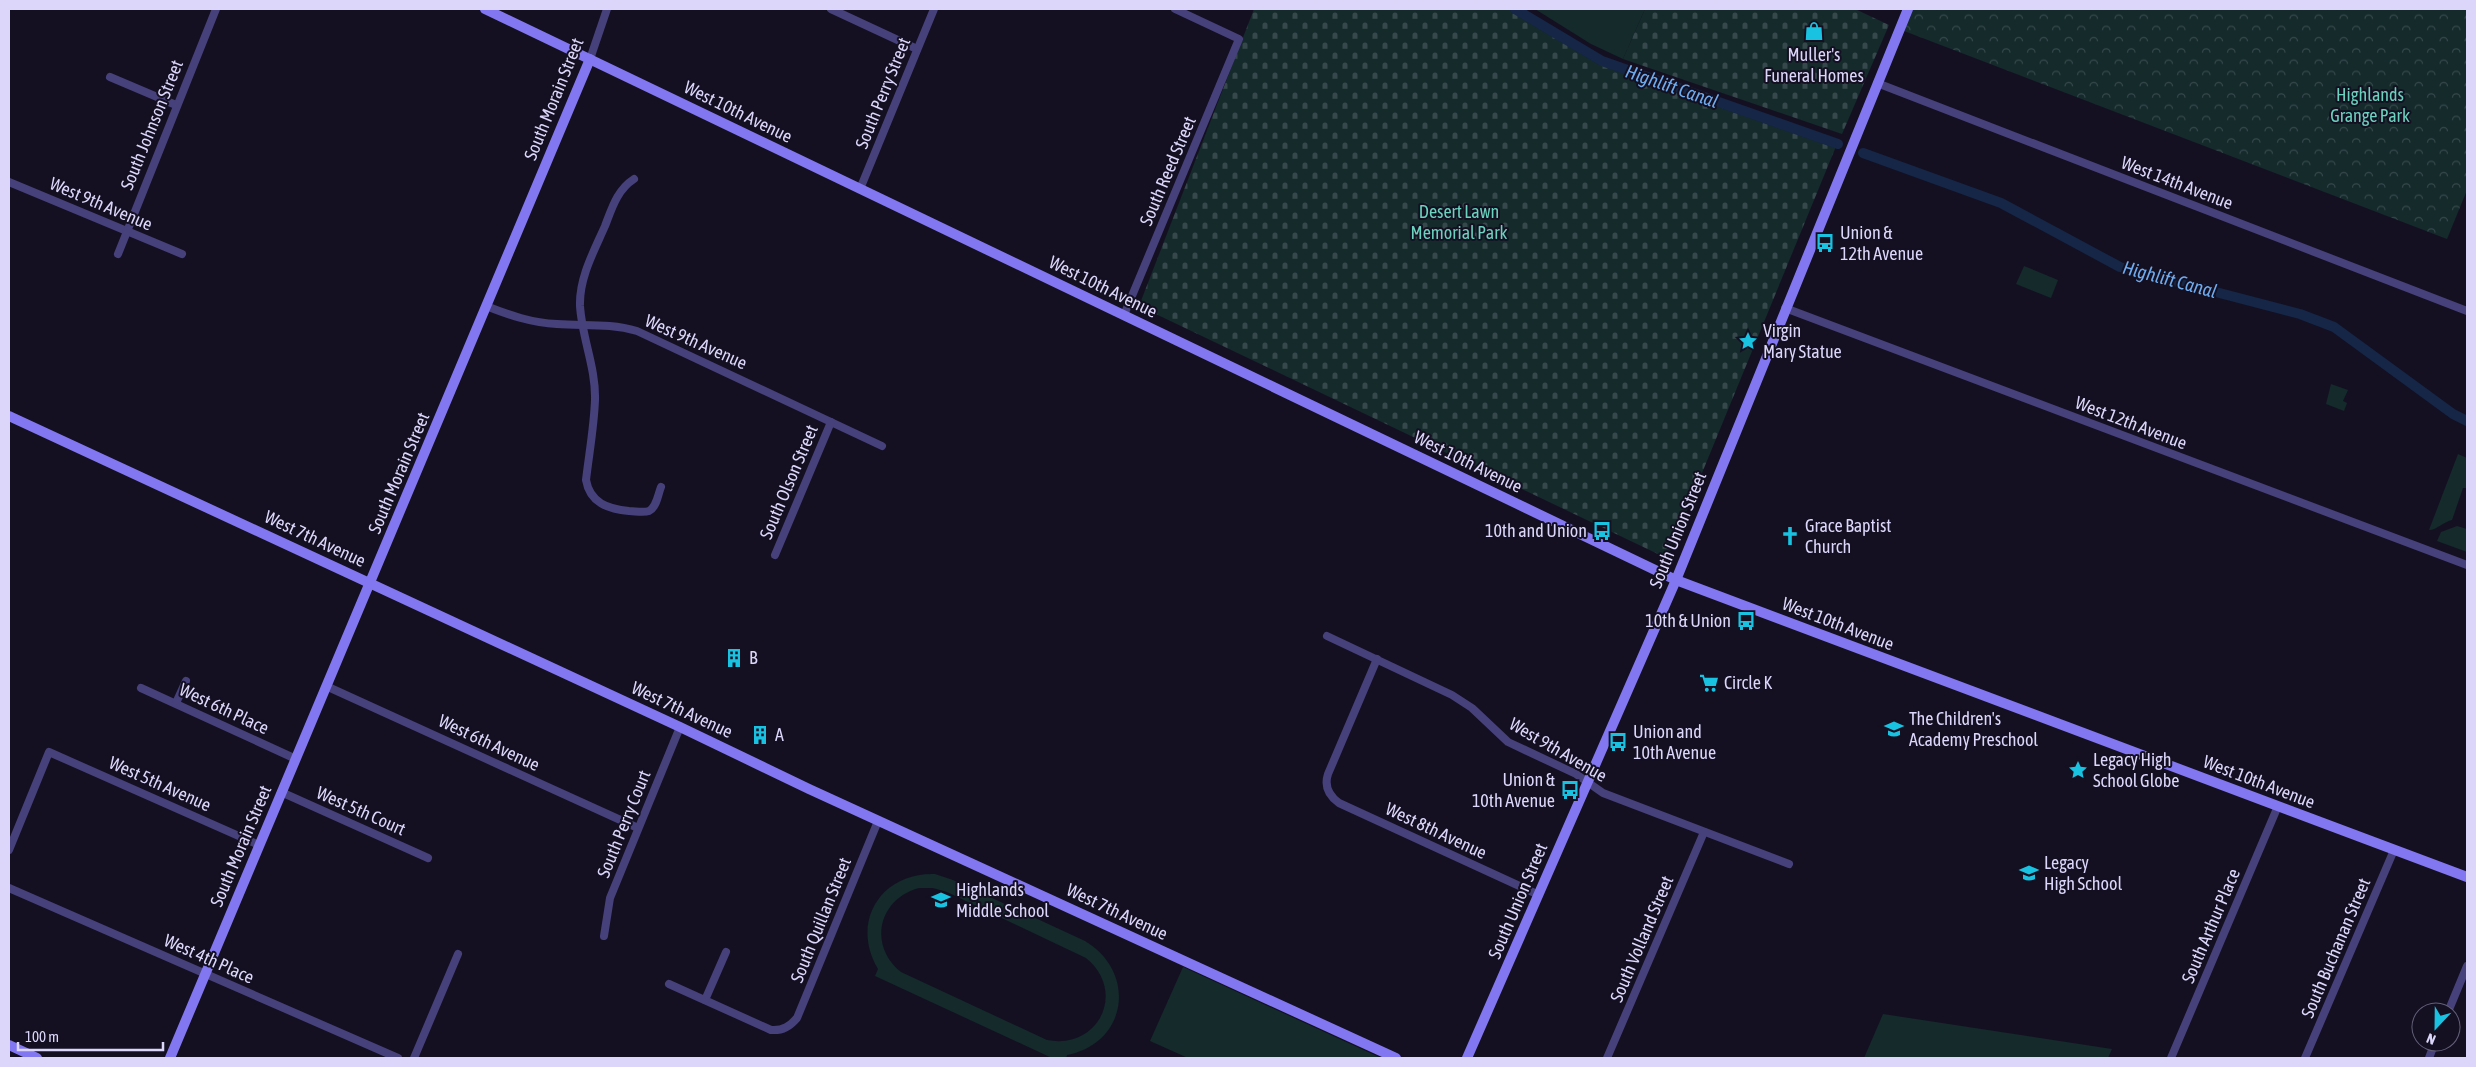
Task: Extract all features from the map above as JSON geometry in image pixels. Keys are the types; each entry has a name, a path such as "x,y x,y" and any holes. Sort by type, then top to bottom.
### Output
{"main road":[{"name":"West 10th Avenue","path":"485,9 1676,580 2467,877"},
{"name":"South Union Street","path":"1468,1058 1676,580 1908,9"},
{"name":"South Morain Street","path":"170,1058 590,59"},
{"name":"West 7th Avenue","path":"9,416 680,727 878,821 1396,1058"},
{"path":"9,1046 20,1055 37,1058"}],"street":[{"name":"South Johnson Street","path":"118,254 216,9"},
{"name":"South Morain Street","path":"590,59 607,9"},
{"path":"831,9 917,49"},
{"name":"South Perry Street","path":"860,189 934,9"},
{"name":"South Reed Street","path":"1124,315 1239,39 1175,9"},
{"path":"110,77 176,105"},
{"name":"West 14th Avenue","path":"1877,83 2467,311"},
{"path":"634,179 626,184 617,196 587,270 581,290 582,324 595,394 586,480 588,488 596,500 608,508 642,512 653,507 661,487"},
{"name":"West 9th Avenue","path":"9,182 182,254"},
{"name":"West 9th Avenue","path":"486,306 517,318 537,322 620,326 637,331 882,446"},
{"name":"West 12th Avenue","path":"1785,308 2467,565"},
{"name":"South Olson Street","path":"775,555 831,422"},
{"name":"West 9th Avenue","path":"1327,636 1458,698 1472,708 1508,742 1576,774 1603,793 1789,864"},
{"name":"West 8th Avenue","path":"1377,659 1328,774 1327,789 1333,798 1538,894"},
{"path":"176,704 186,680"},
{"name":"West 6th Avenue","path":"326,686 638,828"},
{"name":"West 6th Place","path":"141,688 296,758"},
{"name":"South Perry Court","path":"604,936 610,898 680,727"},
{"name":"West 5th Avenue","path":"9,850 49,752 259,845"},
{"name":"West 5th Court","path":"281,792 428,858"},
{"name":"South Arthur Place","path":"2171,1058 2278,806"},
{"name":"South Quillan Street","path":"705,1000 772,1030 787,1027 797,1018 878,821"},
{"name":"South Volland Street","path":"1607,1058 1704,832"},
{"name":"South Buchanan Street","path":"2305,1058 2394,850"},
{"name":"West 4th Place","path":"9,888 398,1058"},
{"path":"669,984 705,1000 726,952"},
{"path":"414,1058 458,954"},
{"path":"2452,1002 2467,966"}],"green space":[{"name":"Desert Lawn Memorial Park","path":"1254,9 1514,9 1607,62 1837,144 1670,551 1660,555 1139,306"},
{"path":"1535,9 1645,9 1623,59 1591,44"},
{"path":"1645,9 1855,9 1889,25 1842,134 1623,59"},
{"name":"Highlands Grange Park","path":"1908,9 2467,9 2467,190 2447,239 1899,29"},
{"path":"2024,266 2058,280 2051,298 2016,284"},
{"path":"2331,384 2348,390 2343,401 2347,403 2344,411 2326,404"},
{"path":"2458,454 2467,458 2467,488 2463,488 2452,520 2429,530"},
{"path":"2457,526 2467,529 2467,552 2437,541 2441,532"},
{"path":"935,874 953,880 1085,941 1102,954 1113,970 1118,988 1118,1005 1113,1022 1103,1036 1087,1048 1067,1055 1066,1058 1052,1058 875,976 878,969 870,951 869,918 876,903 886,891 899,881 916,876","holes":["919,888 933,888 947,892 1086,958 1098,971 1105,986 1105,1001 1101,1015 1093,1027 1081,1036 1065,1041 1047,1040 901,972 891,961 884,949 881,937 882,924 894,902 905,894"]},
{"path":"1183,967 1381,1058 1188,1058 1150,1041"},
{"path":"1883,1014 2112,1049 2108,1058 1864,1058"}],"waterway":[{"name":"Highlift Canal","path":"1515,9 1602,61 1838,144"},
{"name":"Highlift Canal","path":"1863,153 2001,203 2120,267 2300,314 2334,327 2453,414 2467,421"}],"place":[{"name":"Muller's Funeral Homes","path":"1814,31"},
{"name":"Union & 12th Avenue","path":"1825,243"},
{"name":"Virgin Mary Statue","path":"1748,341"},
{"name":"10th and Union","path":"1602,531"},
{"name":"Grace Baptist Church","path":"1790,536"},
{"name":"10th & Union","path":"1746,621"},
{"name":"B","path":"734,658"},
{"name":"Circle K","path":"1709,683"},
{"name":"The Children's Academy Preschool","path":"1894,729"},
{"name":"A","path":"760,735"},
{"name":"Union and 10th Avenue","path":"1618,742"},
{"name":"Legacy High School Globe","path":"2078,770"},
{"name":"Union & 10th Avenue","path":"1570,790"},
{"name":"Legacy High School","path":"2029,873"},
{"name":"Highlands Middle School","path":"941,900"}]}
